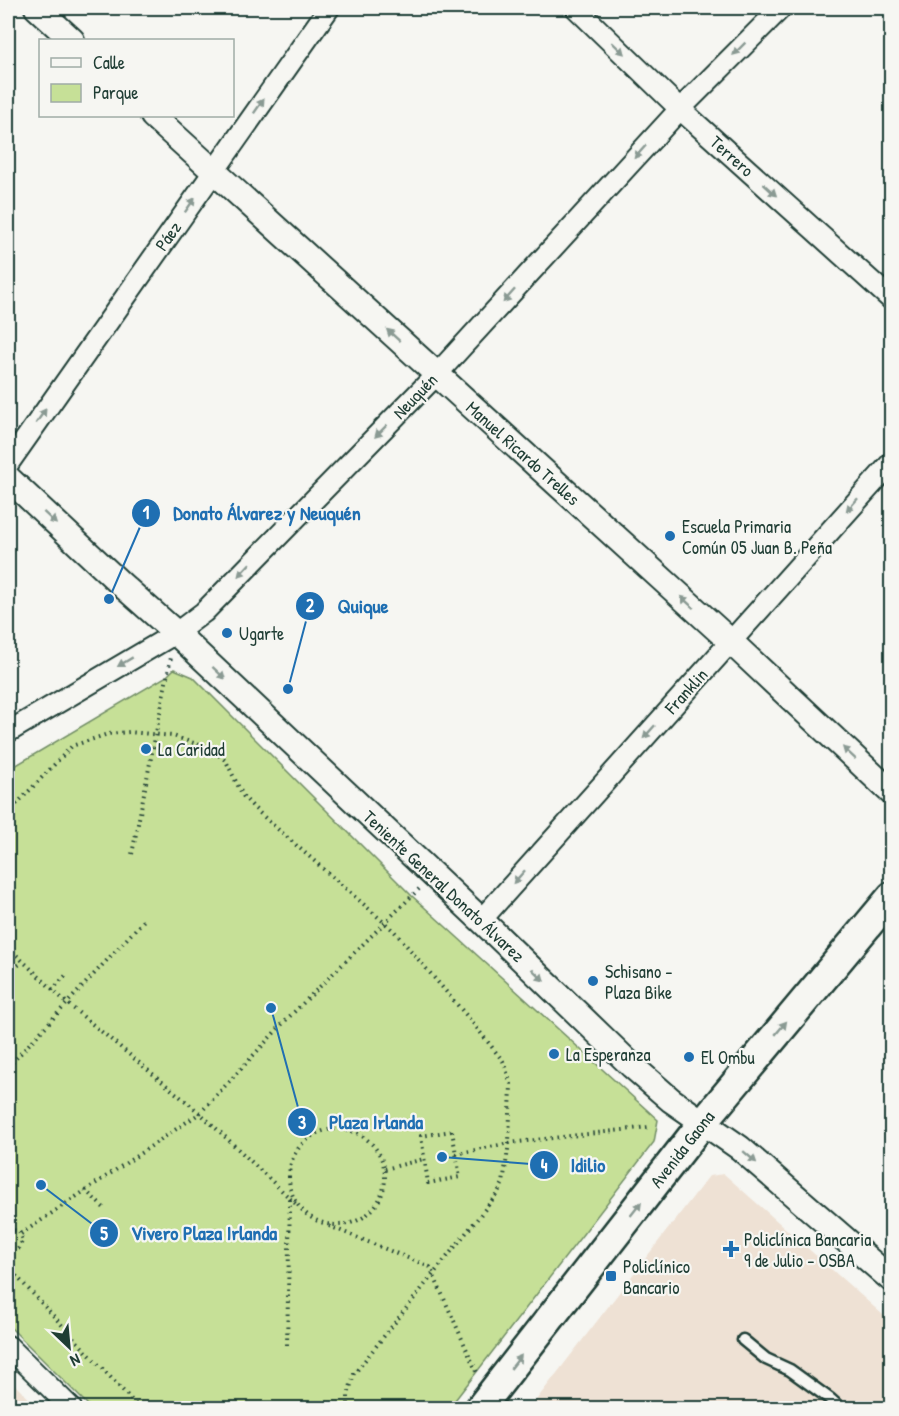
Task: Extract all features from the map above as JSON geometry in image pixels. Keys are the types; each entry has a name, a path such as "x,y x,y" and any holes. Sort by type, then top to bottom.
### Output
{"main road":[{"name":"Avenida Gaona","path":"485,1403 704,1121 891,896"}],"street":[{"path":"37,8 71,39"},
{"name":"Páez","path":"8,464 329,8"},
{"name":"Terrero","path":"576,8 680,109 891,300"},
{"name":"Neuquén","path":"8,732 176,633 204,612 437,374 680,109 781,8"},
{"name":"Manuel Ricardo Trelles","path":"154,117 730,641 891,793"},
{"name":"Franklin","path":"481,920 891,462"},
{"name":"Teniente General Donato Álvarez","path":"8,478 481,920 640,1073 671,1100 740,1148 891,1280"},
{"path":"8,1346 71,1408"}],"lane":[{"path":"743,1340 765,1359 790,1370 840,1408"}],"path":[{"path":"132,854 176,633"},
{"path":"8,813 72,746 108,734 129,732 173,736 211,749 226,761 243,796 255,809 385,923 503,1061 511,1084 509,1143 503,1183 497,1194 354,1374 348,1395 348,1408"},
{"path":"21,1234 200,1113 288,1018 433,875"},
{"path":"8,1067 146,918"},
{"path":"8,948 68,1004 200,1113 310,1218 430,1267 485,1403"},
{"path":"8,972 24,962"},
{"path":"52,990 67,974"},
{"path":"456,1154 509,1143 649,1127"},
{"path":"287,1345 290,1201 288,1174 290,1162 298,1147 310,1136 326,1129 343,1128 355,1131 369,1140 380,1154 385,1170 385,1186 378,1202 367,1215 343,1225 326,1224"},
{"path":"452,1131 460,1177 428,1183 424,1159 420,1136 452,1131"},
{"path":"385,1170 424,1159"},
{"path":"85,1190 105,1209"},
{"path":"290,1191 298,1206"},
{"path":"8,1231 15,1230 21,1234 23,1240 21,1247 15,1250 8,1248"},
{"path":"8,1267 139,1408"}],"shaded area":[{"name":"Policlínica Bancaria 9 de Julio - OSBA","path":"724,1174 891,1322 891,1408 530,1408 709,1176"},
{"path":"8,1378 38,1408 8,1408"}],"green space":[{"path":"174,669 193,677 412,896 658,1120 654,1142 449,1408 91,1408 8,1325 8,770 167,676"}],"place":[{"name":"Escuela Primaria Común 05 Juan B. Peña","path":"670,536"},
{"name":"Donato Álvarez y Neuquén","path":"109,599"},
{"name":"Ugarte","path":"227,633"},
{"name":"Quique","path":"288,689"},
{"name":"La Caridad","path":"146,749"},
{"name":"Schisano - Plaza Bike","path":"593,981"},
{"name":"Plaza Irlanda","path":"271,1008"},
{"name":"La Esperanza","path":"554,1054"},
{"name":"El Ombu","path":"689,1057"},
{"name":"Idilio","path":"442,1157"},
{"name":"Vivero Plaza Irlanda","path":"41,1185"},
{"name":"Policlínica Bancaria 9 de Julio - OSBA","path":"731,1249"},
{"name":"Policlínico Bancario","path":"611,1276"}]}
